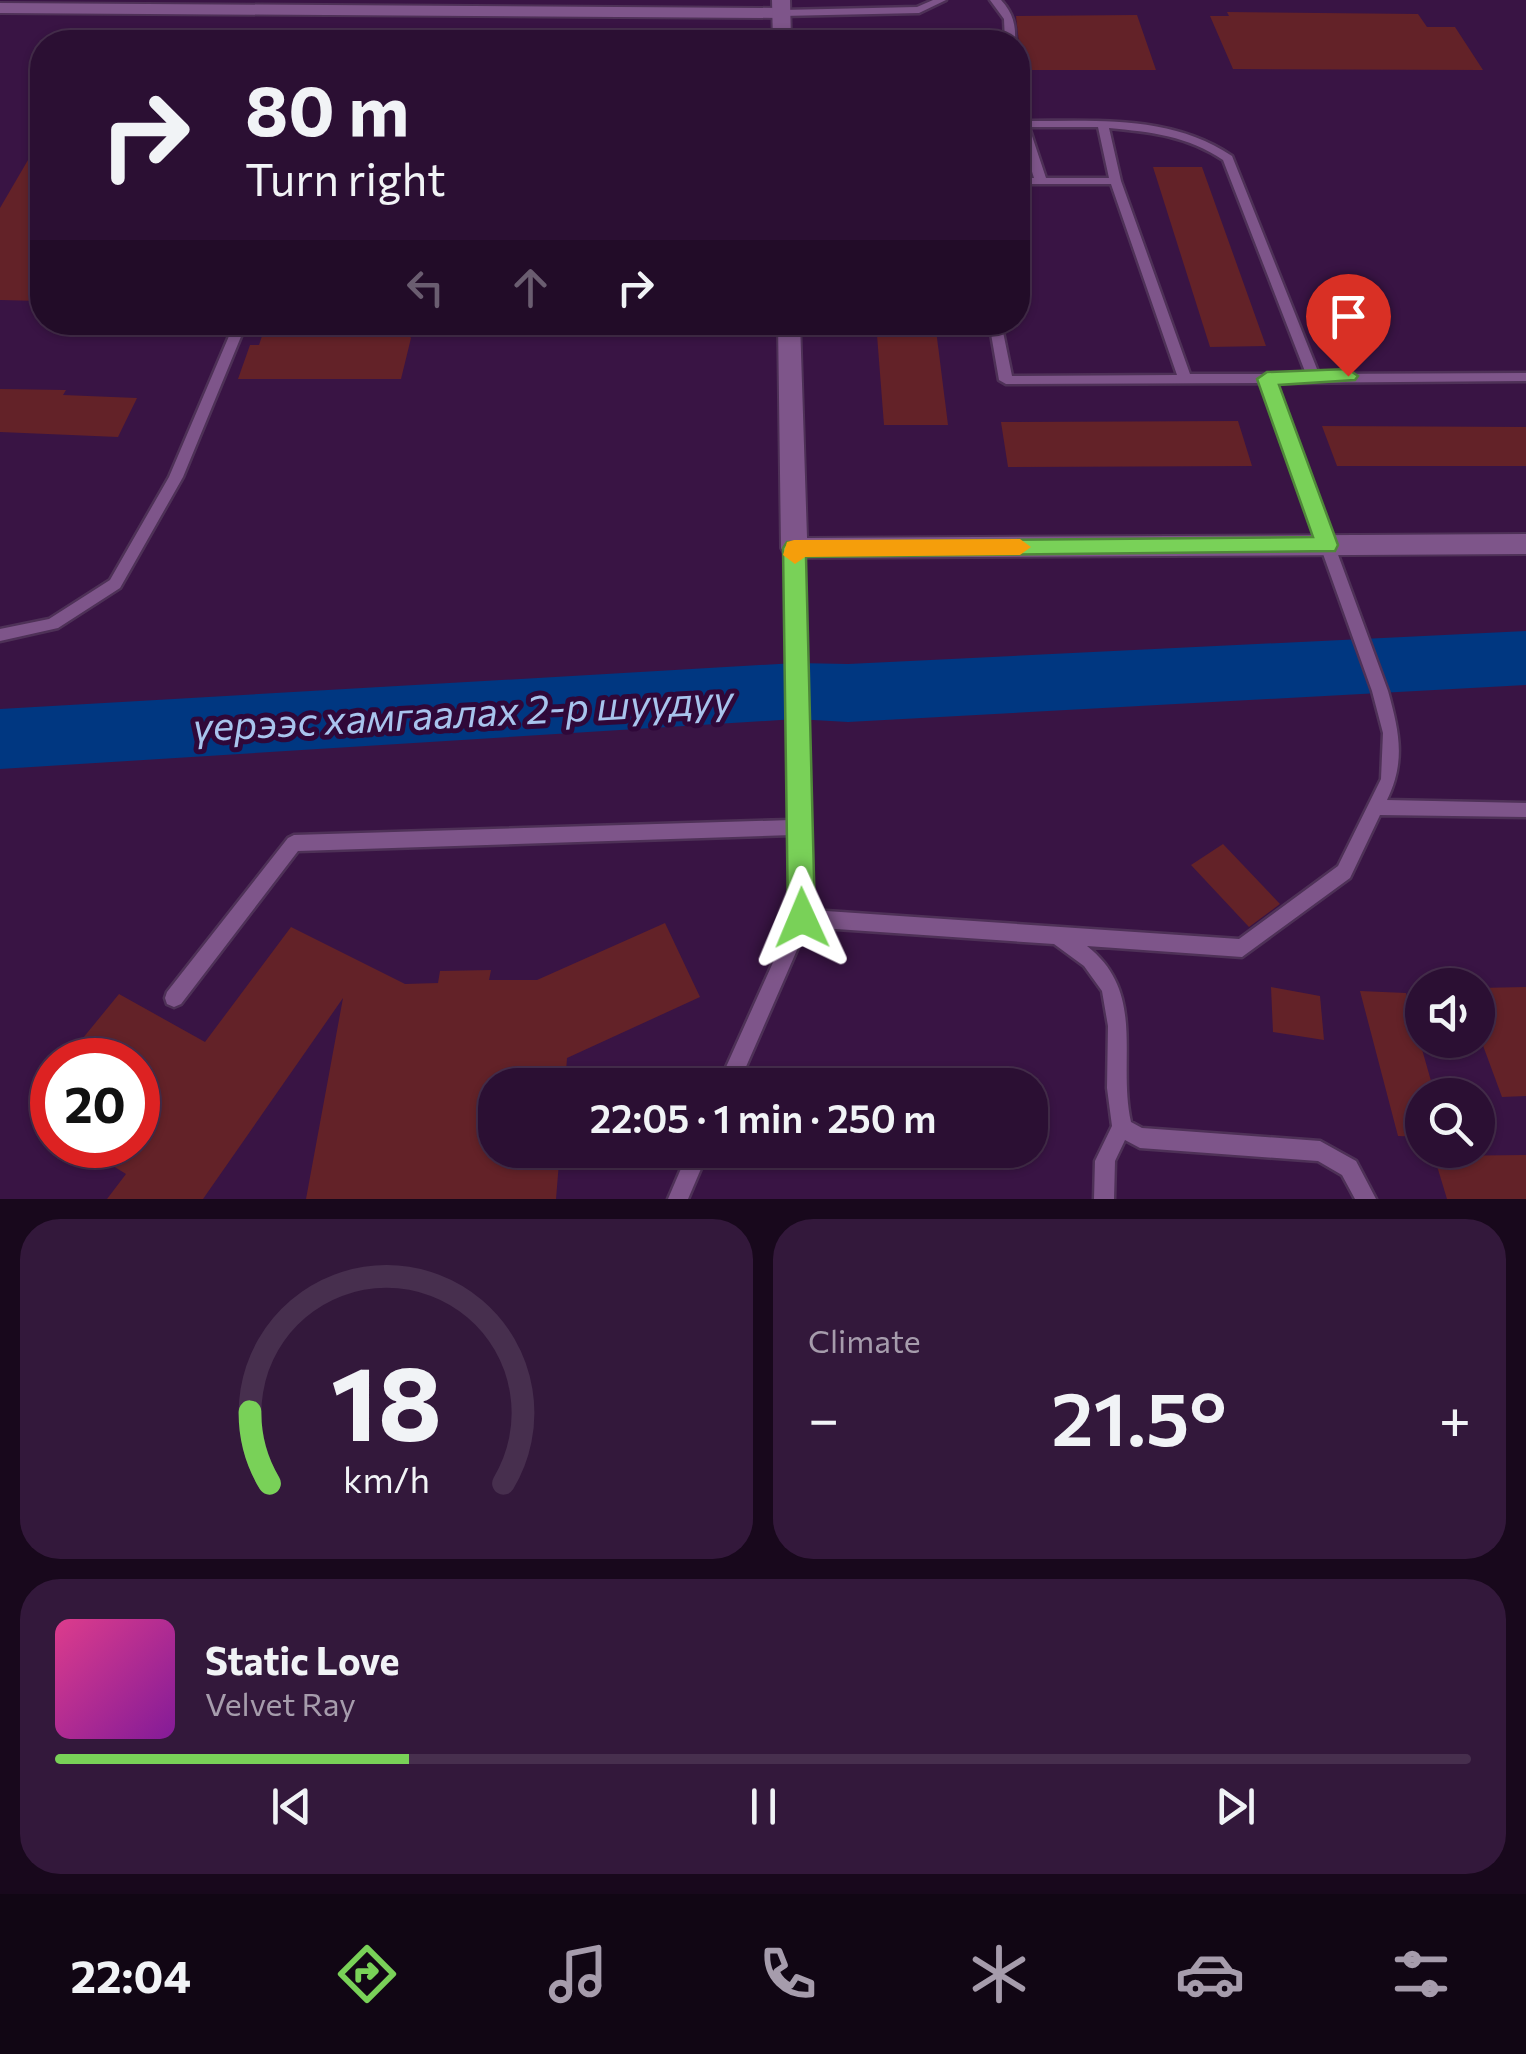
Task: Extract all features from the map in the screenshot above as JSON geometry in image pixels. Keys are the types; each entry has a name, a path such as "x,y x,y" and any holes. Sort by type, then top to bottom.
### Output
{"street":[{"path":"0,8 372,12 782,7"},
{"path":"789,335 794,548 1526,544"}],"lane":[{"path":"782,7 919,10 941,0"},
{"path":"995,0 1003,6 1011,30"},
{"path":"364,30 372,12"},
{"path":"1030,124 1103,124 1181,133 1206,141 1228,158 1313,375"},
{"path":"1103,124 1115,181 1185,379"},
{"path":"1030,151 1041,181"},
{"path":"1030,181 1115,181"},
{"path":"0,635 53,624 114,584 176,477 236,335"},
{"path":"997,335 1006,380 1267,379 1313,375 1526,377"},
{"path":"802,918 1242,948 1344,872 1389,779 1391,733 1362,637 1267,379"},
{"path":"736,1068 802,918 794,548"},
{"path":"1376,807 1526,810"},
{"path":"174,998 294,843 800,827"},
{"path":"1057,935 1099,969 1118,1006 1116,1109 1122,1128 1140,1138 1320,1151 1348,1168 1366,1199"},
{"path":"1104,1199 1101,1178 1108,1146 1122,1128"},
{"path":"678,1199 691,1168"}],"building":[{"path":"1227,12 1418,14 1427,27 1455,27 1483,70 1233,69 1210,16 1229,16"},
{"path":"1137,15 1156,70 1030,70 1030,30 1018,30 1016,16"},
{"path":"30,157 30,301 0,300 0,208"},
{"path":"1153,167 1202,167 1266,346 1210,347"},
{"path":"262,335 411,338 401,379 238,379 250,345 259,345"},
{"path":"877,335 937,335 948,425 884,425"},
{"path":"0,389 66,390 63,395 137,398 118,437 0,432"},
{"path":"1238,421 1252,466 1008,467 1001,422"},
{"path":"1322,426 1526,427 1526,466 1337,466"},
{"path":"1223,844 1280,904 1249,927 1191,865"},
{"path":"665,923 700,997 567,1058 566,1068 478,1068 478,1168 559,1168 556,1199 306,1199 343,998 203,1199 107,1199 126,1174 116,1168 160,1168 160,1038 83,1038 119,994 205,1042 291,927 405,984 438,983 440,971 491,970 489,980 537,980"},
{"path":"1271,987 1320,996 1324,1040 1273,1032"},
{"path":"1526,987 1526,1096 1502,1097 1488,1058 1495,1058 1495,988"},
{"path":"1360,991 1405,993 1405,1058 1424,1058 1430,1078 1405,1078 1405,1136 1398,1136"},
{"path":"1495,1155 1526,1155 1526,1199 1447,1199 1438,1168 1495,1168"}],"waterway":[{"name":"үерээс хамгаалах 2-р шуудуу","path":"0,739 796,691 848,693 1526,658"}],"slow traffic":[{"path":"795,555 794,548 1020,547"}],"route":[{"path":"802,918 794,548 1327,545 1267,379 1348,376"}]}
